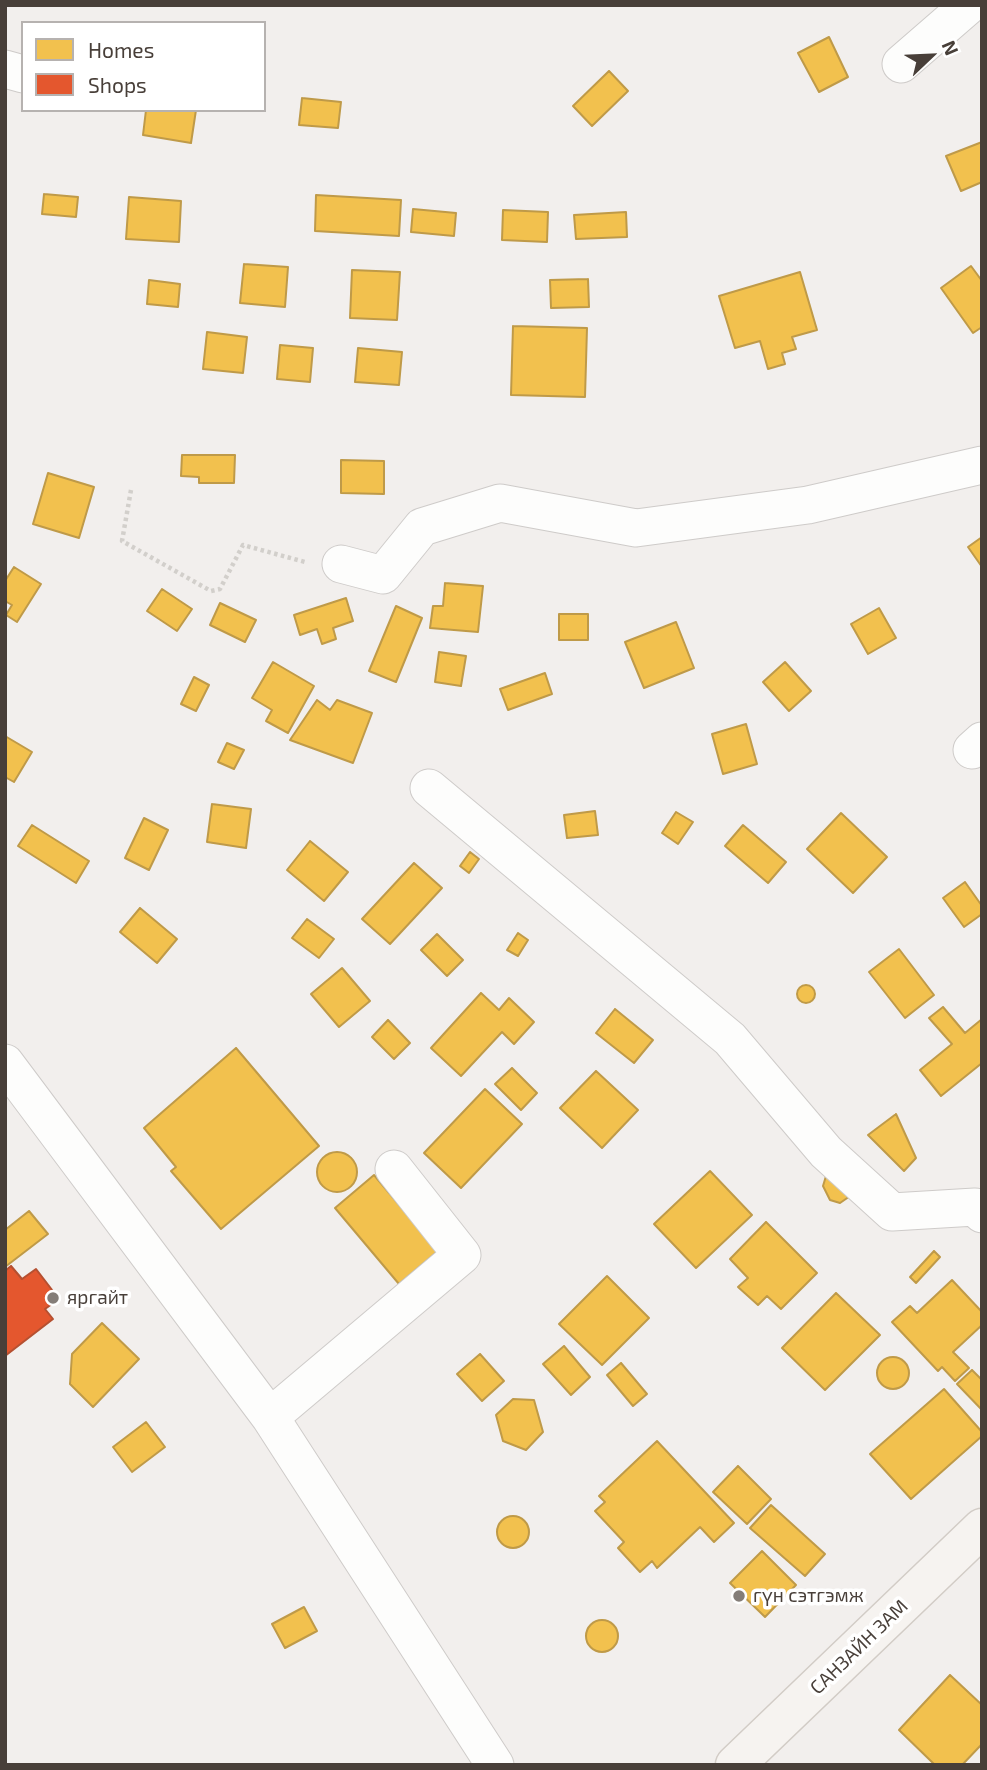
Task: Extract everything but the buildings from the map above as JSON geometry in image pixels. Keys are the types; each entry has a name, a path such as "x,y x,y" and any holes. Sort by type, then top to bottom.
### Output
{"main road":[{"name":"САНЗАЙН ЗАМ","path":"735,1765 982,1528"}],"street":[{"path":"901,64 969,5"},
{"path":"341,564 383,575 422,527 500,503 636,528 808,505 982,465"},
{"path":"429,788 730,1039 826,1152 892,1212 975,1207 982,1214"},
{"path":"5,1063 270,1417 495,1765"},
{"path":"270,1417 462,1255 394,1169"}],"path":[{"path":"131,490 122,541 211,591 220,589 243,545 300,561 341,564"}],"place":[{"name":"яргайт","path":"53,1298"},
{"name":"гүн сэтгэмж","path":"739,1596"}]}
